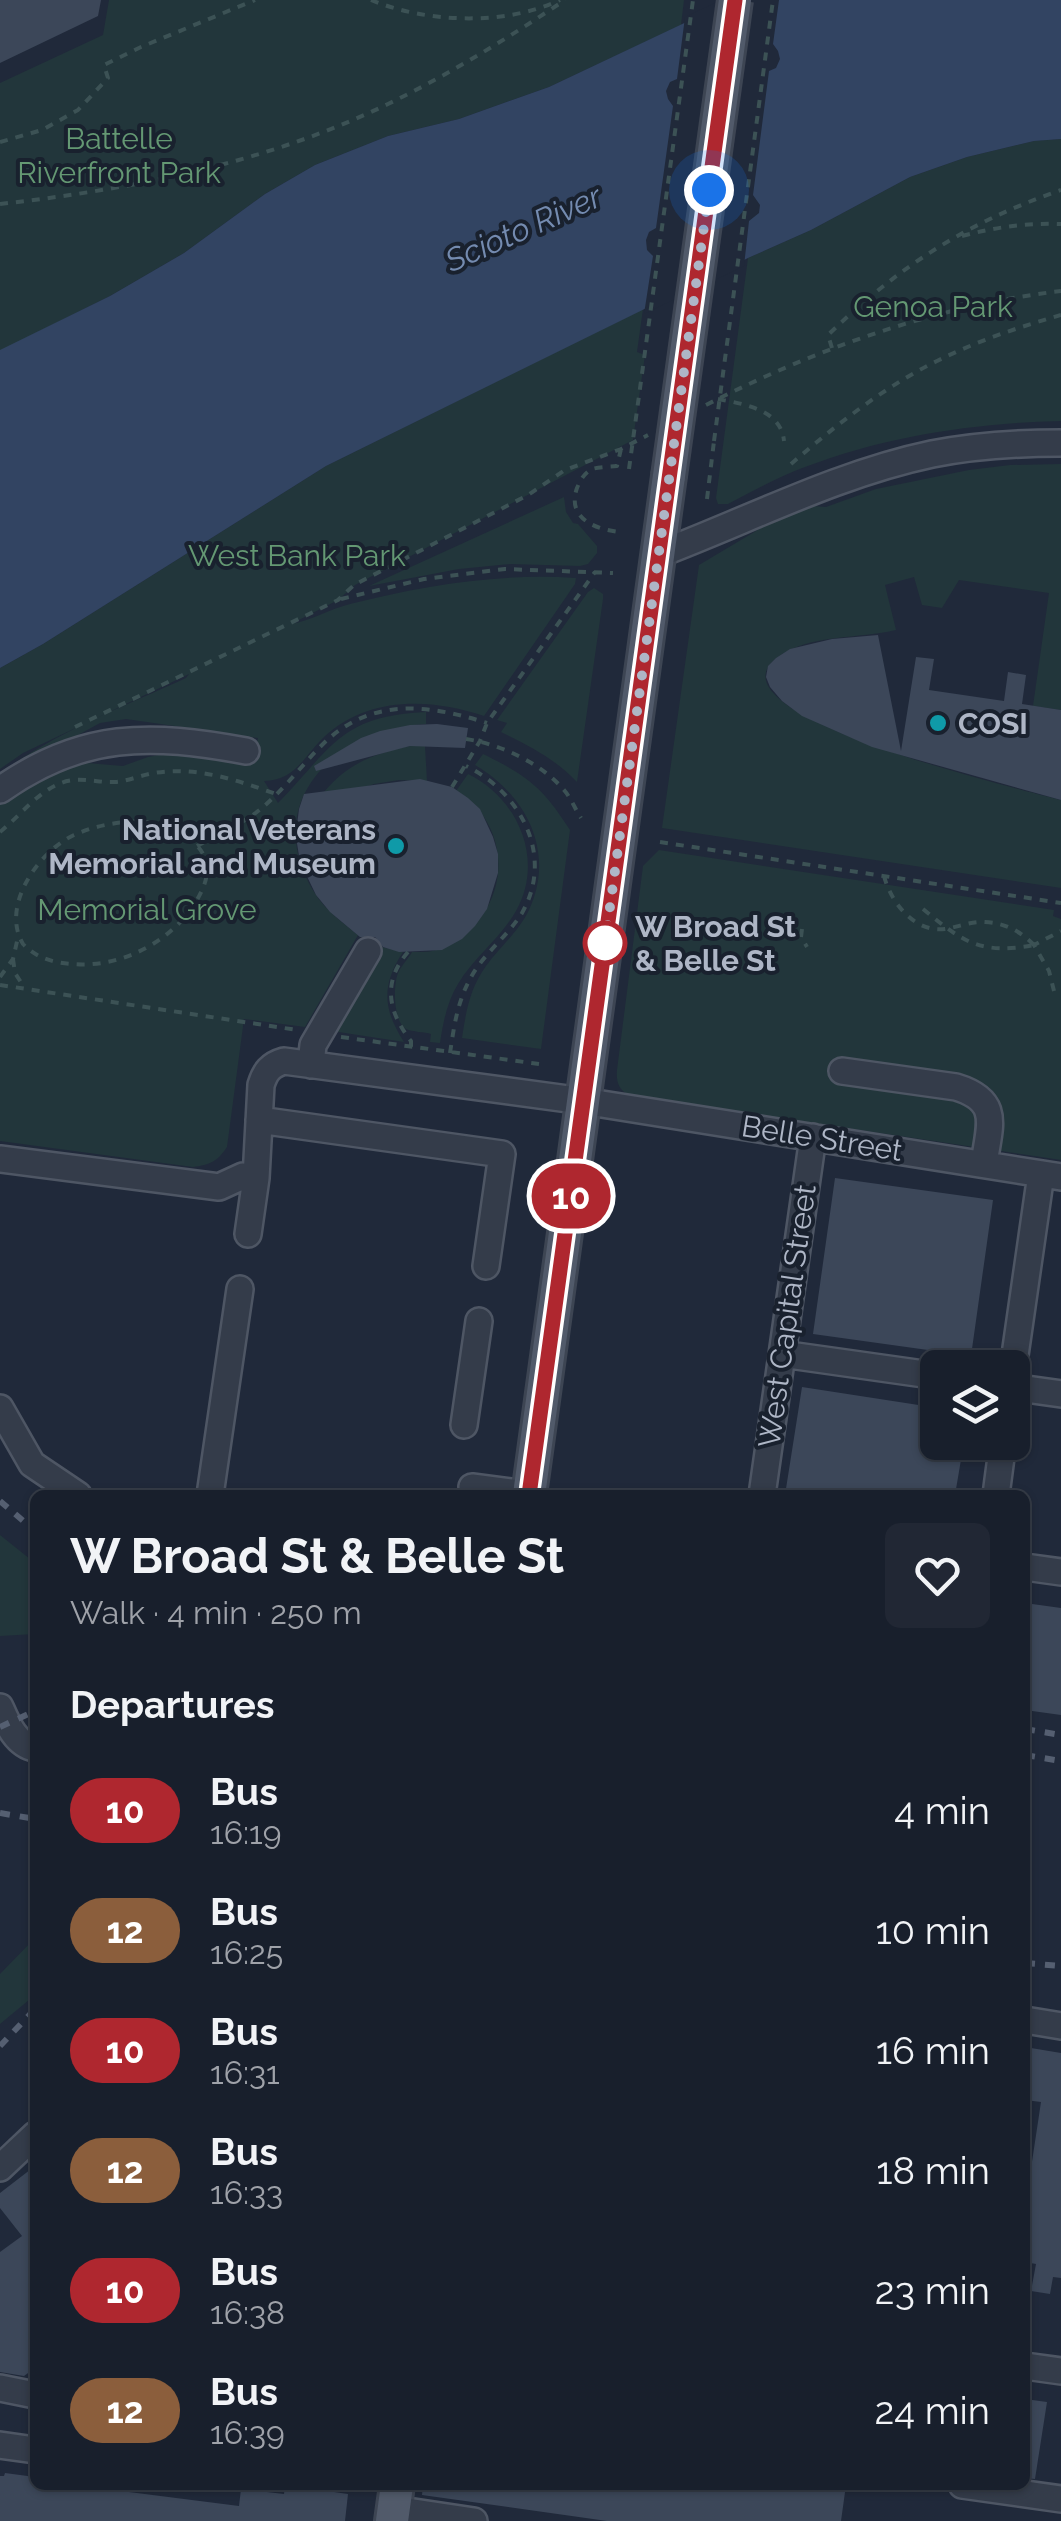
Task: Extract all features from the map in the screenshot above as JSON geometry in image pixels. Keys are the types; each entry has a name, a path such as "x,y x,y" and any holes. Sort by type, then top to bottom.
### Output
{"main road":[{"path":"532,1490 735,0"}],"street":[{"path":"659,554 839,481 886,466 934,454 1061,443"},
{"path":"0,790 61,754 140,738 198,742 246,751"},
{"path":"311,1065 320,1034 368,951"},
{"name":"Belle Street","path":"259,1120 265,1072 284,1061 583,1101 1051,1176"},
{"path":"842,1071 973,1092 984,1102 990,1116 984,1164"},
{"path":"248,1234 259,1120 502,1154 486,1266"},
{"name":"West Capital Street","path":"763,1490 813,1137"},
{"path":"0,1159 219,1186 244,1176 256,1178"},
{"path":"1017,1350 1051,1176"},
{"path":"211,1490 240,1289"},
{"path":"464,1426 479,1320"},
{"path":"782,1354 920,1373"},
{"path":"1030,1390 1061,1394"},
{"path":"0,1408 32,1464 71,1490"},
{"path":"997,1490 1001,1460"},
{"path":"472,1487 494,1490"},
{"path":"1030,1568 1061,1572"},
{"path":"0,1707 23,1745 30,1747"},
{"path":"1030,2021 1061,2026"},
{"path":"0,2168 30,2140"},
{"path":"1030,2367 1061,2372"},
{"path":"0,2388 30,2394"},
{"path":"0,2445 30,2449"},
{"path":"997,2490 1061,2499"},
{"path":"394,2505 474,2521"}],"path":[{"path":"0,142 42,130 78,110 108,78 104,66 141,46 255,0"},
{"path":"371,0 404,10 484,19 520,15 563,0"},
{"path":"0,204 173,178 315,135 387,105 481,56 563,0"},
{"path":"629,470 693,0"},
{"path":"707,499 774,0"},
{"path":"1061,190 1016,206 954,238 893,277 828,335 832,348 911,320 1009,298 1061,292"},
{"path":"954,238 1000,226 1061,224"},
{"path":"792,464 830,430 936,361 1015,328 1061,314"},
{"path":"718,399 763,411 783,432 784,441"},
{"path":"621,448 617,466 591,470 574,496 584,520 597,528 621,532"},
{"path":"338,600 354,585 528,495"},
{"path":"71,728 338,600 424,578 505,569 613,573"},
{"path":"452,787 487,723 595,572"},
{"path":"197,846 260,810 342,728 378,712 390,708 427,708 487,723"},
{"path":"466,738 502,747 545,774 564,790 580,818"},
{"path":"450,1053 456,1012 467,984 480,962 522,912 534,868 534,854 520,812 491,780 466,766"},
{"path":"0,832 30,804 64,782 113,782 152,773 194,772 221,776 276,794"},
{"path":"141,822 179,831 197,846 206,867 205,884 196,901 183,919 140,951 120,960 61,963 32,952 18,937 12,914 15,897 42,858 70,836 106,825 141,822"},
{"path":"660,842 1061,904"},
{"path":"884,876 892,897 915,922 932,929 974,922 1014,929 1034,945 1049,971 1054,990"},
{"path":"923,908 961,938 987,948 1034,945 1061,931"},
{"path":"802,929 801,938 807,948"},
{"path":"18,937 13,959 15,974 26,989"},
{"path":"408,952 396,970 391,999 393,1014 411,1047"},
{"path":"0,977 13,959"},
{"path":"0,986 539,1064"}],"green space":[{"name":"Battelle Riverfront Park","path":"109,0 684,0 681,25 549,87 459,119 388,136 315,165 265,194 184,253 110,296 0,351 0,83 103,35"},
{"name":"Genoa Park","path":"1061,139 1061,421 963,428 899,439 836,456 728,504 718,504 748,258 811,230 910,177 967,157 1034,141"},
{"path":"643,309 637,352 645,355 633,440 355,585 338,600 291,624 350,604 434,586 518,577 576,578 484,716 421,704 380,708 341,724 292,772 264,781 278,803 326,751 355,728 374,720 426,712 426,724 393,729 363,740 337,756 316,776 302,801 296,828 299,859 318,898 358,935 305,1027 244,1019 224,1152 213,1162 193,1167 0,1141 0,801 65,764 123,766 169,753 252,764 258,738 126,719 100,723 0,783 0,774 21,759 87,723 23,753 0,769 0,668 326,466","holes":["189,674 186,678 94,719"]},
{"path":"1061,464 1061,710 1033,706 1049,593 959,580 942,608 922,605 914,577 885,585 896,630 804,644 778,657 766,679 784,703 825,726 938,767 1061,800 1061,888 662,828 699,565 761,528 812,506 826,507 876,489 969,470"},
{"path":"564,497 566,512 573,523 597,546 597,553 588,564 510,564 459,569 369,586"},
{"path":"594,588 603,594 603,599 577,782 542,754 501,732 507,723 497,720"},
{"path":"410,746 425,746 427,781 399,780 353,791 324,792 362,761"},
{"path":"483,754 533,784 570,830 541,1049 462,1038 476,983 525,918 537,888 539,867 537,847 522,809 493,777 475,765"},
{"path":"468,774 501,798 513,814 522,832 528,871 516,911 458,984 448,1005 440,1043 430,1042 431,1034 406,1029 399,1019 395,994 398,973 412,952 442,948 481,915 495,890 498,874 490,827 470,801 456,791"},
{"path":"659,850 1054,910 1053,916 1061,919 1061,1160 626,1094 619,1086 617,1070 643,866"},
{"path":"382,947 403,952 391,976 387,997 392,1019 404,1042 332,1031"},
{"path":"0,1535 30,1559 30,1634 0,1636"},
{"path":"30,1943 30,1999 0,2024 0,1974"}],"water":[{"name":"Scioto River","path":"733,0 1061,0 1061,139 1034,141 967,157 910,177 811,230 326,466 0,668 0,350 110,296 184,253 265,194 315,165 388,136 459,119 549,87"}],"pier":[{"path":"721,0 779,0 773,44 780,59 776,68 769,71 753,195 760,205 759,213 749,221 744,266 644,314 653,256 647,250 646,240 656,228 673,106 666,91 670,82 677,79 685,17"}],"building":[{"path":"0,0 101,0 98,16 0,63"},
{"name":"COSI","path":"878,635 901,751 916,657 934,659 929,690 1004,701 1008,672 1026,675 1022,704 1061,710 1061,800 872,747 802,716 770,687 766,677 768,666 790,649 832,639"},
{"path":"437,724 468,728 465,748 410,746 316,771 314,766 380,731"},
{"name":"National Veterans Memorial and Museum","path":"420,779 452,787 480,809 498,854 498,873 487,909 462,939 442,950 399,952 383,947 375,937 360,937 316,895 300,862 297,825 304,794"},
{"path":"835,1178 993,1200 972,1350 928,1350 813,1334"},
{"path":"802,1387 920,1405 920,1460 961,1460 956,1490 786,1490"},
{"path":"1030,1604 1061,1608 1061,1715 1030,1711"},
{"path":"1030,2048 1061,2053 1061,2278 1053,2277 1050,2294 1031,2291 1036,2264 1030,2263 1030,2175 1041,2102 1030,2101"},
{"path":"30,2170 30,2372 24,2376 0,2372 0,2252 22,2236 0,2208 0,2193"},
{"path":"1030,2400 1047,2402 1035,2479 1030,2478"},
{"path":"5,2473 30,2476 30,2490 113,2490 239,2506 241,2490 284,2494 284,2490 334,2490 348,2494 345,2521 0,2521 0,2476"},
{"path":"422,2490 845,2490 841,2521 607,2521 422,2495"}],"railway":[{"path":"0,1501 30,1527"},
{"path":"0,1727 30,1713"},
{"path":"1030,1730 1061,1735"},
{"path":"1030,1756 1061,1761"},
{"path":"0,1813 30,1818"},
{"path":"1030,1963 1061,1966"},
{"path":"0,2046 30,2014"}],"bus line":[{"name":"10","path":"530,1490 735,0"}],"place":[{"name":"COSI","path":"938,723"},
{"name":"National Veterans Memorial and Museum","path":"396,846"},
{"name":"W Broad St & Belle St","path":"605,943"}],"route":[{"path":"605,943 709,190"}],"park label":[{"name":"West Bank Park","path":"297,555"},
{"name":"Memorial Grove","path":"147,909"}]}
